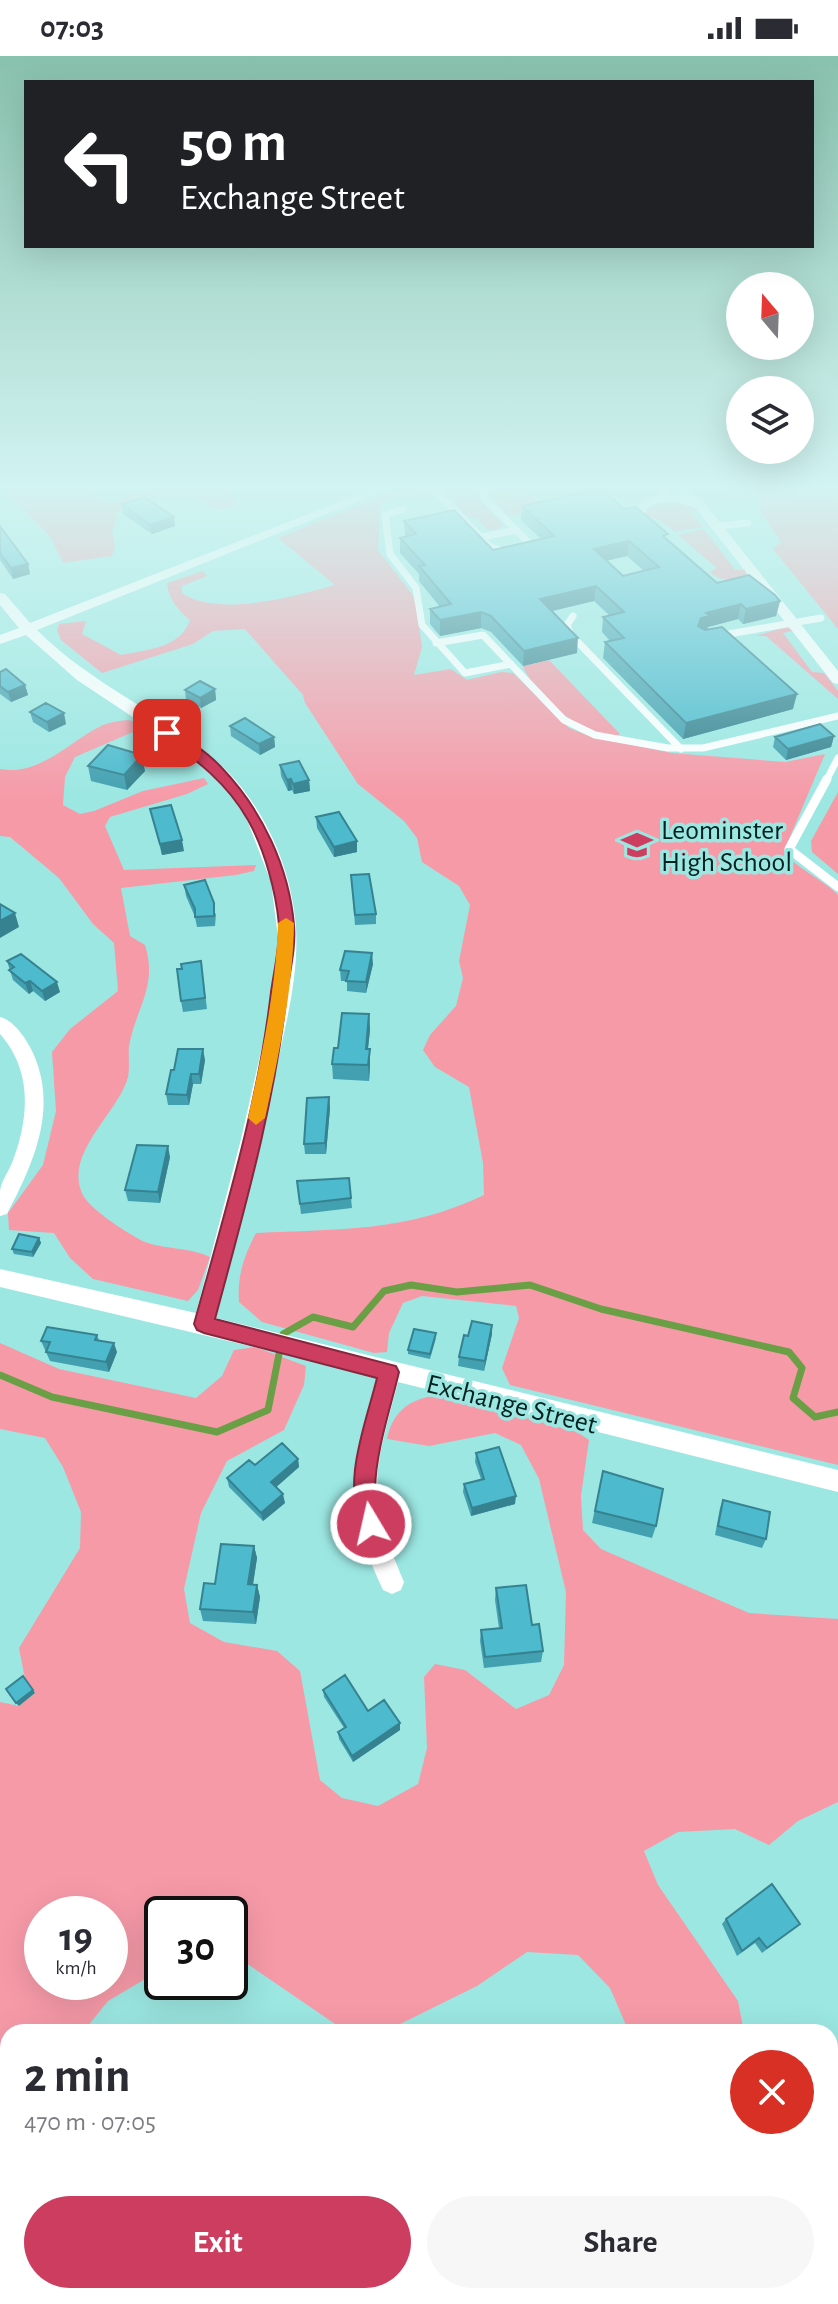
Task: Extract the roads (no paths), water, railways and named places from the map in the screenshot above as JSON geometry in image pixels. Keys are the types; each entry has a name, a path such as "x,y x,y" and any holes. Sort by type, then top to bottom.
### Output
{"street":[{"path":"0,640 126,590"},
{"path":"768,590 838,680"},
{"path":"0,597 26,629 85,679 210,763 236,791 257,823 280,888 287,928 274,1038 242,1185 204,1324"},
{"path":"0,1023 23,1050 34,1080 36,1109 33,1138 17,1179 0,1208"},
{"name":"Exchange Street","path":"0,1278 204,1324 838,1481"},
{"path":"389,1372 363,1492 381,1558 392,1582"}],"lane":[{"path":"416,590 422,625 465,673 511,664"},
{"path":"573,616 567,625 571,635 681,749"},
{"path":"702,639 821,618"},
{"path":"436,643 481,634 564,720 583,732 681,749 715,746 838,716"},
{"path":"838,758 789,849 838,887"}],"waterway":[{"path":"0,1375 52,1397 217,1432 268,1410 283,1334 313,1317 353,1327 384,1291 411,1285 457,1292 530,1285 601,1309 789,1352 802,1368 793,1398 815,1417 838,1412"}],"place":[{"name":"Leominster High School","path":"637,845"}]}
